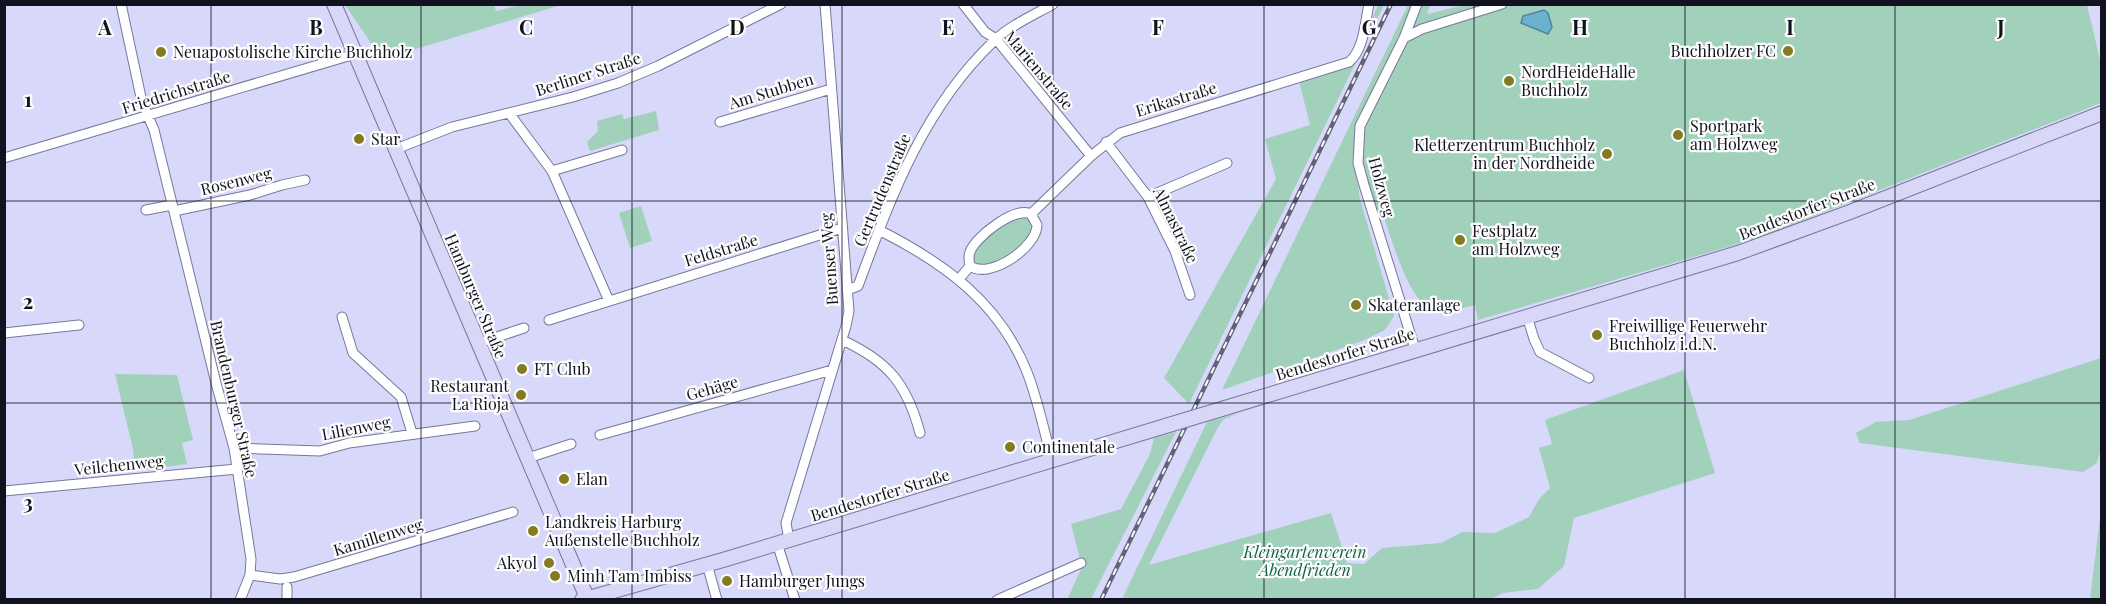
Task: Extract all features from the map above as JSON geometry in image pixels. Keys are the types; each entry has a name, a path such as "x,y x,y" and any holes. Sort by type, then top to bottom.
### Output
{"street":[{"name":"Brandenburger Straße","path":"120,4 142,102 154,130 214,376 234,448 250,560 250,575 240,600"},
{"name":"Hamburger Straße","path":"334,4 586,599"},
{"name":"Berliner Straße","path":"396,149 452,127 573,97 618,83 658,66 781,4"},
{"name":"Buenser Weg","path":"795,600 783,541 786,523 849,311 825,4"},
{"name":"Marienstraße","path":"963,4 985,32 996,39 1091,156"},
{"name":"Gertrudenstraße","path":"847,290 858,286 904,167 932,117 961,78 996,39 1053,4"},
{"name":"Erikastraße","path":"959,279 970,266 970,251 993,227 1020,212 1031,214 1106,142 1120,133 1349,62 1355,57 1369,4"},
{"name":"Holzweg","path":"1415,349 1358,164 1358,144 1360,126 1404,38 1417,4"},
{"path":"1404,38 1422,29 1502,4"},
{"name":"Friedrichstraße","path":"4,158 355,54"},
{"name":"Am Stubben","path":"720,122 831,89"},
{"path":"509,113 552,171 609,301"},
{"name":"Bendestorfer Straße","path":"586,599 1707,262 1783,237 2102,113"},
{"name":"Almastraße","path":"1106,142 1148,196 1175,251 1190,295"},
{"path":"552,171 622,150"},
{"path":"1148,196 1227,163"},
{"name":"Rosenweg","path":"173,208 250,195 305,180"},
{"path":"146,210 173,208"},
{"path":"970,266 983,270 997,266 1030,243 1036,236 1037,225 1031,214"},
{"name":"Feldstraße","path":"549,320 842,228"},
{"path":"879,230 918,250 959,279 984,302 1000,324 1027,372 1052,460"},
{"path":"1527,316 1540,351 1589,378"},
{"name":"Lilienweg","path":"342,317 353,353 401,397 411,434"},
{"path":"4,333 79,325"},
{"path":"479,343 524,328"},
{"path":"842,340 876,359 895,377 907,396 920,434"},
{"name":"Gehäge","path":"600,435 832,370"},
{"name":"Lilienweg","path":"234,448 320,451 349,443 475,426"},
{"path":"528,458 571,444"},
{"name":"Veilchenweg","path":"4,491 237,468"},
{"name":"Kamillenweg","path":"250,575 280,579 294,577 513,512"},
{"path":"998,600 1081,563"},
{"path":"707,564 717,600"},
{"path":"287,587 287,600"}],"green space":[{"name":"Sportpark am Holzweg","path":"1502,4 2087,5 2101,64 2101,103 1741,243 1478,320 1475,305 1454,310 1433,310 1424,304 1408,282 1382,212 1373,214 1364,185 1358,125 1354,158 1360,199 1394,316 1385,330 1362,341 1222,390 1408,5 1430,5 1427,14 1464,5 1483,5 1428,23 1424,22 1422,28"},
{"path":"345,5 494,5 496,11 520,5 561,5 386,58 373,50 369,40"},
{"path":"1378,5 1384,5 1189,404 1164,378 1276,179 1265,139 1310,125 1298,77 1355,57"},
{"path":"656,111 659,130 590,151 587,142 598,131 597,121 622,114 624,119"},
{"path":"641,206 652,241 630,248 619,213"},
{"path":"1027,212 1037,231 1007,261 975,269 970,251 993,227"},
{"path":"2101,358 2102,443 2097,463 2083,472 1860,443 1856,433 1876,422 1909,420"},
{"name":"Kleingartenverein Abendfrieden","path":"1684,370 1715,473 1574,518 1564,566 1538,589 1503,593 1489,600 1122,599 1207,422 1242,412 1224,419 1218,427 1149,565 1331,513 1347,563 1364,564 1382,548 1441,543 1462,532 1495,533 1529,517 1539,499 1550,488 1539,448 1552,444 1545,420"},
{"path":"115,374 177,375 193,440 182,443 187,464 135,471 133,449"},
{"path":"1176,432 1091,599 1067,600 1082,567 1071,524 1121,509 1150,454 1154,438"},
{"path":"2100,518 2102,518 2101,599 2090,599"}],"water":[{"path":"1544,10 1548,13 1552,27 1548,34 1521,23 1523,16"}],"railway":[{"path":"1101,600 1391,4"}],"place":[{"name":"Buchholzer FC","path":"1788,51"},
{"name":"Neuapostolische Kirche Buchholz","path":"161,52"},
{"name":"NordHeideHalle Buchholz","path":"1509,81"},
{"name":"Sportpark am Holzweg","path":"1678,135"},
{"name":"Star","path":"359,139"},
{"name":"Kletterzentrum Buchholz in der Nordheide","path":"1607,154"},
{"name":"Festplatz am Holzweg","path":"1460,240"},
{"name":"Skateranlage","path":"1356,305"},
{"name":"Freiwillige Feuerwehr Buchholz i.d.N.","path":"1597,335"},
{"name":"FT Club","path":"522,369"},
{"name":"Restaurant La Rioja","path":"521,395"},
{"name":"Continentale","path":"1010,447"},
{"name":"Elan","path":"564,479"},
{"name":"Landkreis Harburg Außenstelle Buchholz","path":"533,531"},
{"name":"Akyol","path":"549,563"},
{"name":"Minh Tam Imbiss","path":"555,576"},
{"name":"Hamburger Jungs","path":"727,581"}]}
